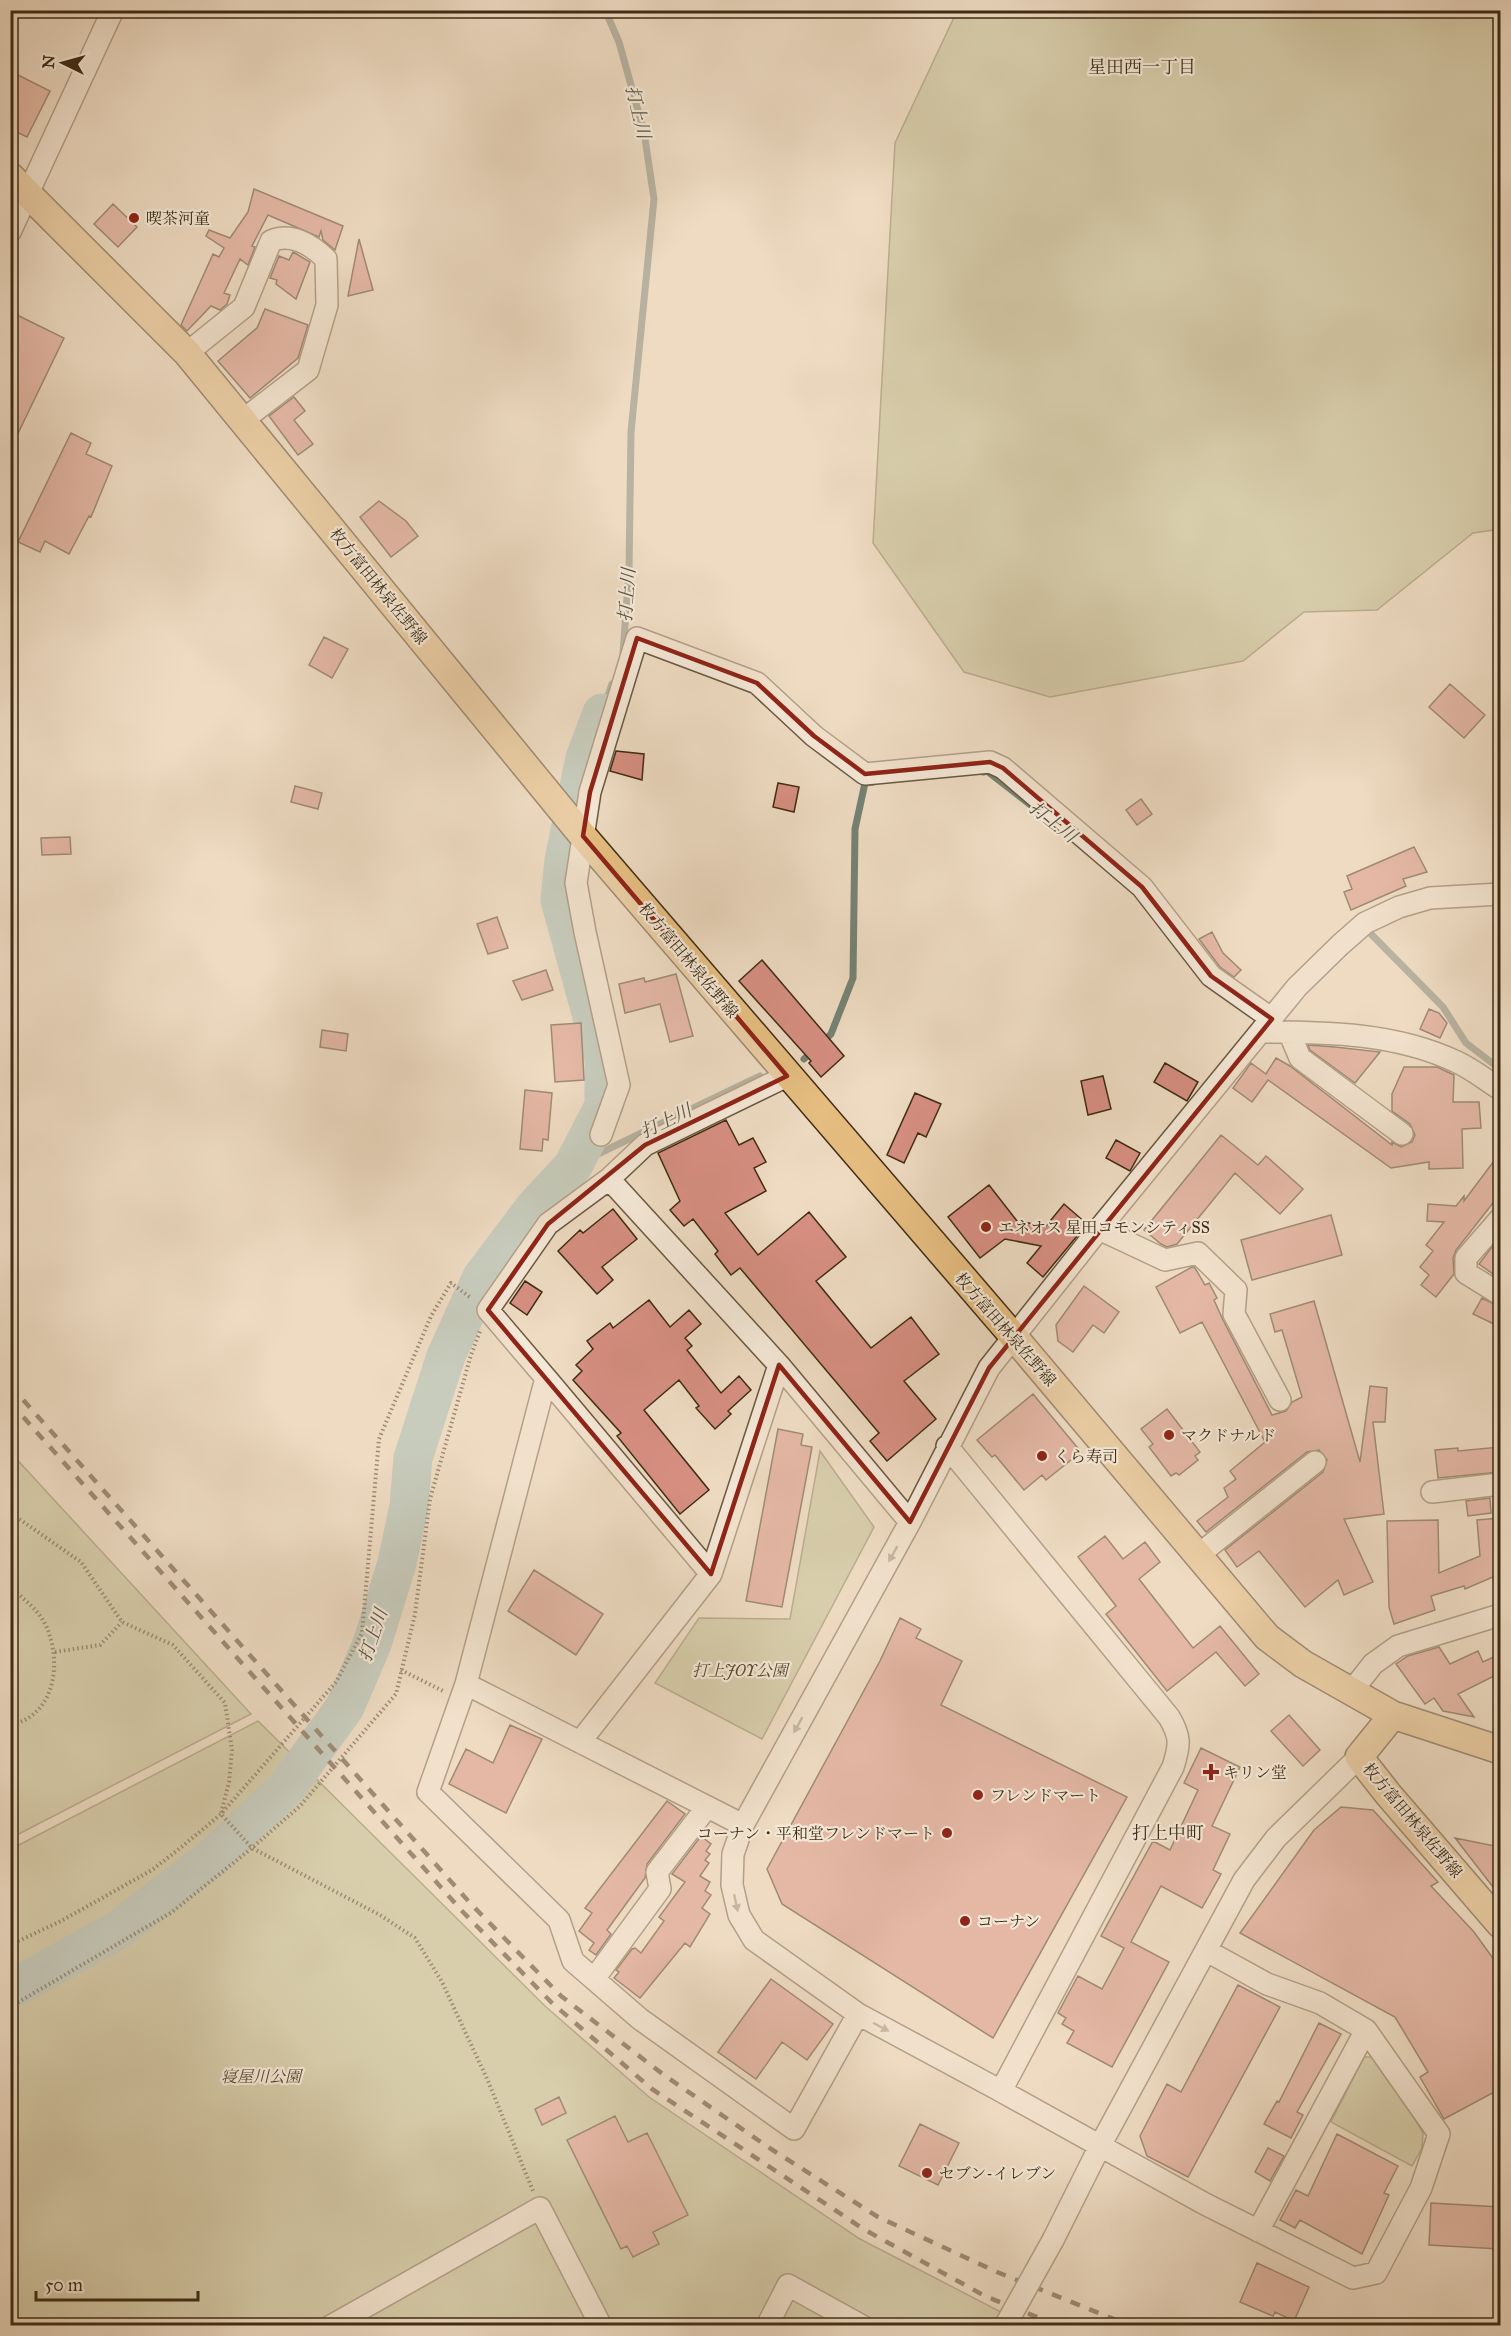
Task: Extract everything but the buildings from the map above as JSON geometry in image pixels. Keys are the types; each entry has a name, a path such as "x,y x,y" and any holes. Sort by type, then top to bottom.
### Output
{"main road":[{"name":"枚方富田林泉佐野線","path":"20,184 187,353 583,836 787,1076 1014,1336 1267,1637 1303,1664 1393,1715 1499,1749"},
{"name":"枚方富田林泉佐野線","path":"1393,1715 1359,1757 1500,1924"}],"street":[{"path":"10,232 20,184 113,10"},
{"path":"187,353 244,307 271,241 280,237 296,239 316,249 326,259 327,305 308,370 243,420"},
{"path":"601,1135 619,1084 576,883 590,792 637,638 757,683 814,736 865,774 990,762 1003,768 1142,887 1211,976 1267,1026 1289,1032 1345,1034 1404,1042 1457,1062 1500,1089"},
{"path":"1207,1951 1267,1984 1320,2003 1366,2030 1438,2134 1420,2188 1376,2273 1353,2278 1257,2231 1101,2144 858,2014 754,1940 739,1914 732,1885 733,1854 743,1825 910,1522 989,1368 1099,1229 1297,987 1365,923 1399,907 1430,898 1500,894"},
{"path":"1289,1032 1300,1058 1402,1134"},
{"path":"711,1574 488,1310 548,1224 609,1179 645,1145 787,1076"},
{"path":"609,1179 779,1365 910,1522"},
{"path":"1500,1219 1466,1258 1466,1274 1500,1294"},
{"path":"1099,1229 1165,1260 1197,1253 1213,1268 1236,1290 1234,1314 1280,1400"},
{"path":"579,1742 711,1574 779,1365"},
{"path":"546,1378 463,1692 428,1792 559,1920 573,1961 640,2019 794,2129 858,2014"},
{"path":"947,1446 1179,1732 1178,1750 1173,1767 1000,2091"},
{"path":"1197,1556 1315,1462"},
{"path":"1432,1492 1500,1484"},
{"path":"1352,1692 1373,1664 1398,1646 1500,1615"},
{"path":"463,1692 579,1742 743,1825"},
{"path":"1005,2325 1053,2240 1101,2144 1244,1880 1276,1838 1359,1757"},
{"path":"594,1979 660,1889 657,1872 707,1807"},
{"path":"1257,2231 1366,2030"},
{"path":"331,2325 540,2208 601,2325"},
{"path":"767,2325 788,2285 862,2325"}],"path":[{"path":"10,1945 61,1921 152,1870 220,1814 336,1682 362,1633 379,1438 430,1316 451,1283 488,1310 471,1355 430,1498 415,1614 396,1694 300,1806 172,1912 10,2007"},
{"path":"11,1514 81,1562 122,1622 173,1646 225,1703 232,1750 230,1782 220,1814"},
{"path":"10,1587 32,1606 47,1626 55,1652 52,1688 46,1701 34,1715 10,1725"},
{"path":"55,1652 100,1645 122,1622"},
{"path":"401,1670 463,1692"},
{"path":"220,1814 250,1846 380,1915 415,1938 442,1982 488,2081 540,2208"}],"highlighted area":[{"path":"637,638 757,683 814,736 865,774 990,762 1003,768 1142,887 1211,976 1272,1019 989,1368 910,1522 779,1365 711,1574 488,1310 548,1224 645,1145 787,1076 583,836 590,792"}],"green space":[{"path":"957,11 1500,11 1500,529 1473,533 1377,610 1304,612 1243,661 1050,697 964,672 873,543 895,143"},
{"name":"打上JOY公園","path":"820,1451 874,1527 762,1739 655,1683 699,1618 790,1619"},
{"path":"11,1453 251,1714 11,1838"},
{"name":"寝屋川公園","path":"258,1721 545,2006 649,2097 860,2239 1026,2325 11,2326 11,1849"},
{"path":"1364,2057 1379,2057 1423,2133 1422,2148 1412,2166 1331,2122"}],"waterway":[{"name":"打上川","path":"605,10 619,42 644,132 654,199 631,432 629,571 623,653"},
{"name":"打上川","path":"602,713 612,684"},
{"name":"打上川","path":"10,1990 118,1930 212,1858 287,1787 345,1707 372,1644 397,1563 409,1506 413,1458 446,1356 482,1277 535,1207 573,1166 604,1106 604,1060 560,900 564,860 585,758 602,713"},
{"name":"打上川","path":"983,772 987,771 1032,806"},
{"name":"打上川","path":"822,1043 831,1034 853,978 855,829 865,783 873,782"},
{"name":"打上川","path":"1369,932 1443,1007 1466,1043 1500,1069"},
{"name":"打上川","path":"804,1059 814,1050"},
{"name":"打上川","path":"573,1166 760,1076"}],"railway":[{"path":"10,1385 471,1904 561,1996 664,2075 771,2149 878,2217 997,2272 1131,2326"},
{"path":"10,1402 462,1911 552,2003 652,2089 865,2230 985,2296 1059,2326"}],"place":[{"name":"喫茶河童","path":"134,218"},
{"name":"エネオス 星田コモンシティSS","path":"986,1227"},
{"name":"マクドナルド","path":"1169,1435"},
{"name":"くら寿司","path":"1042,1456"},
{"name":"キリン堂","path":"1211,1772"},
{"name":"フレンドマート","path":"978,1795"},
{"name":"コーナン・平和堂フレンドマート","path":"947,1833"},
{"name":"コーナン","path":"965,1921"},
{"name":"セブン-イレブン","path":"927,2173"}],"district":[{"name":"星田西一丁目","path":"1142,67"},
{"name":"打上中町","path":"1168,1833"}]}
